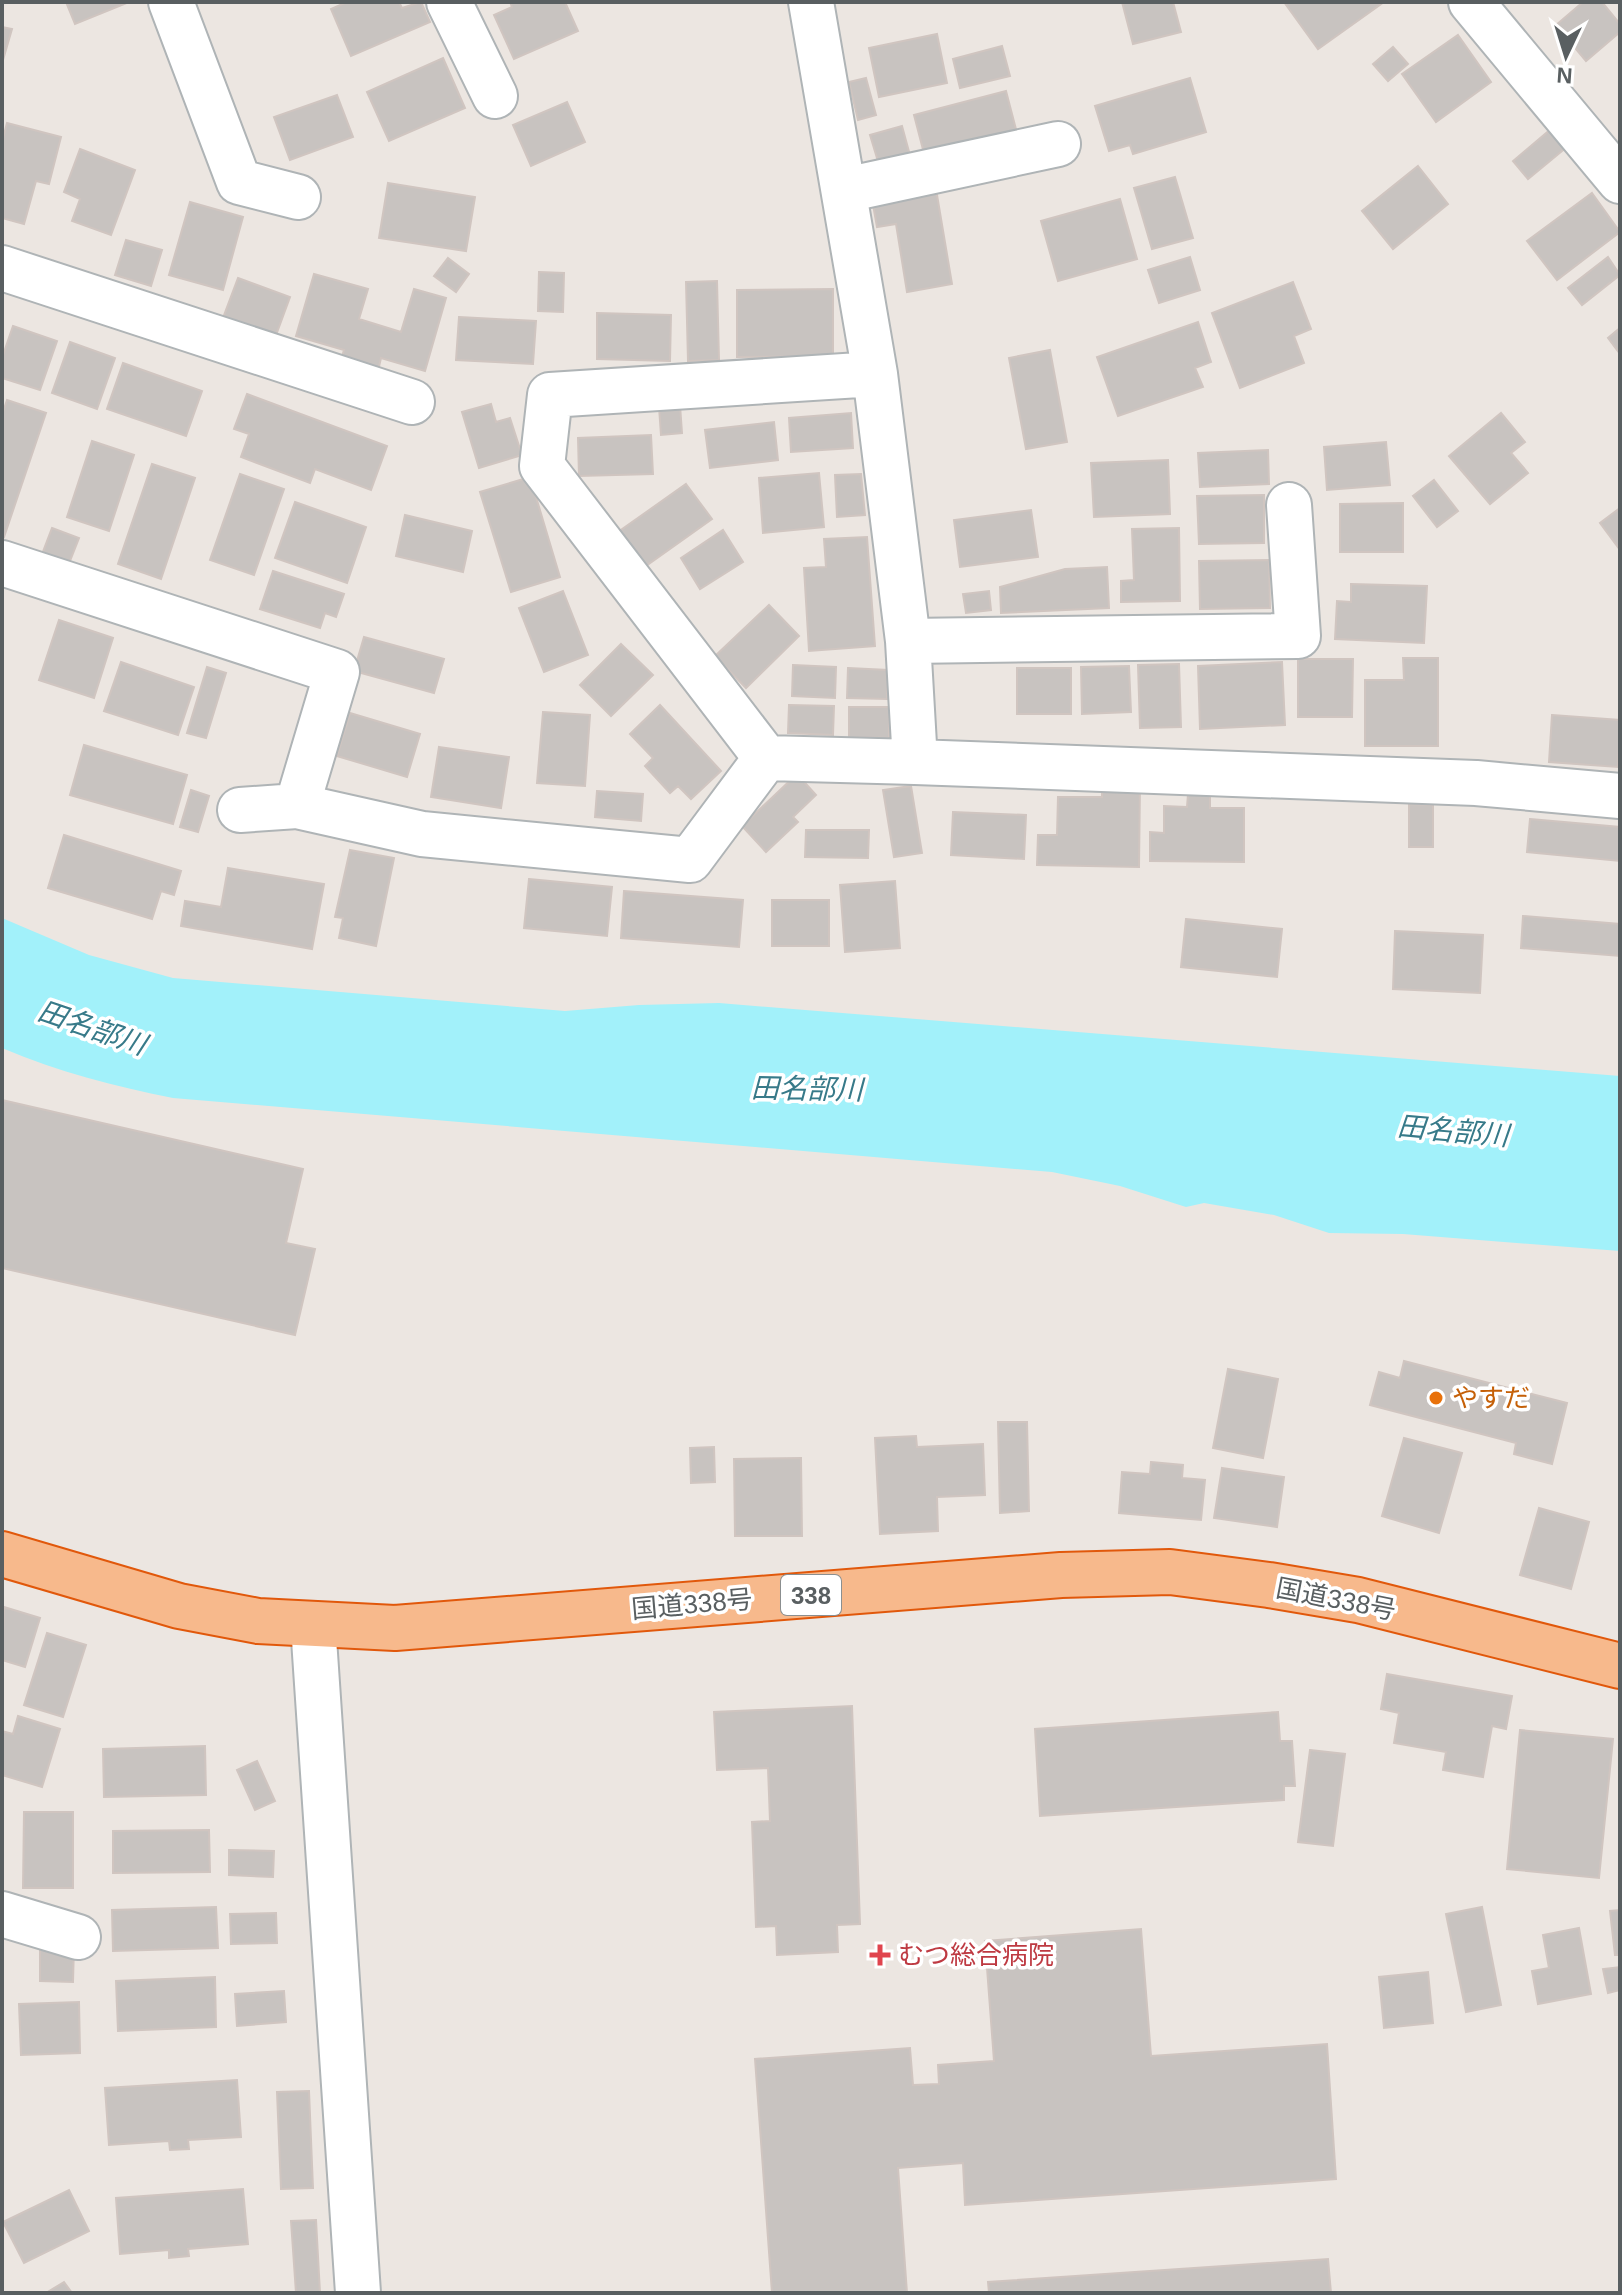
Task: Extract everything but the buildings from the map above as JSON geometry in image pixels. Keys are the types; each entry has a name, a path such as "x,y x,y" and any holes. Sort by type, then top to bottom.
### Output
{"highway":[{"name":"国道338号","path":"2,1554 179,1606 258,1621 395,1628 1061,1575 1170,1572 1358,1600 1620,1666"}],"street":[{"path":"171,2 239,182 298,197"},
{"path":"449,2 495,96"},
{"path":"811,2 875,374 908,641 915,762"},
{"path":"1471,2 1620,181"},
{"path":"845,190 1058,144"},
{"path":"2,268 412,402"},
{"path":"766,758 542,466 550,395 875,374"},
{"path":"908,641 1298,636 1289,505"},
{"path":"2,563 337,672 297,806"},
{"path":"766,758 1476,783 1620,796"},
{"path":"240,810 297,806 422,834 690,860 766,758"},
{"path":"313,1624 358,2293"},
{"path":"2,1914 78,1937"}],"water":[{"name":"田名部川","path":"2,918 89,955 173,978 565,1011 719,1003 1620,1076 1620,1251 1403,1234 1329,1233 1274,1215 1204,1203 1186,1207 1120,1186 1052,1172 173,1098 86,1078 2,1048"}],"place":[{"name":"やすだ","path":"1436,1398"},
{"name":"むつ総合病院","path":"880,1955"}]}
